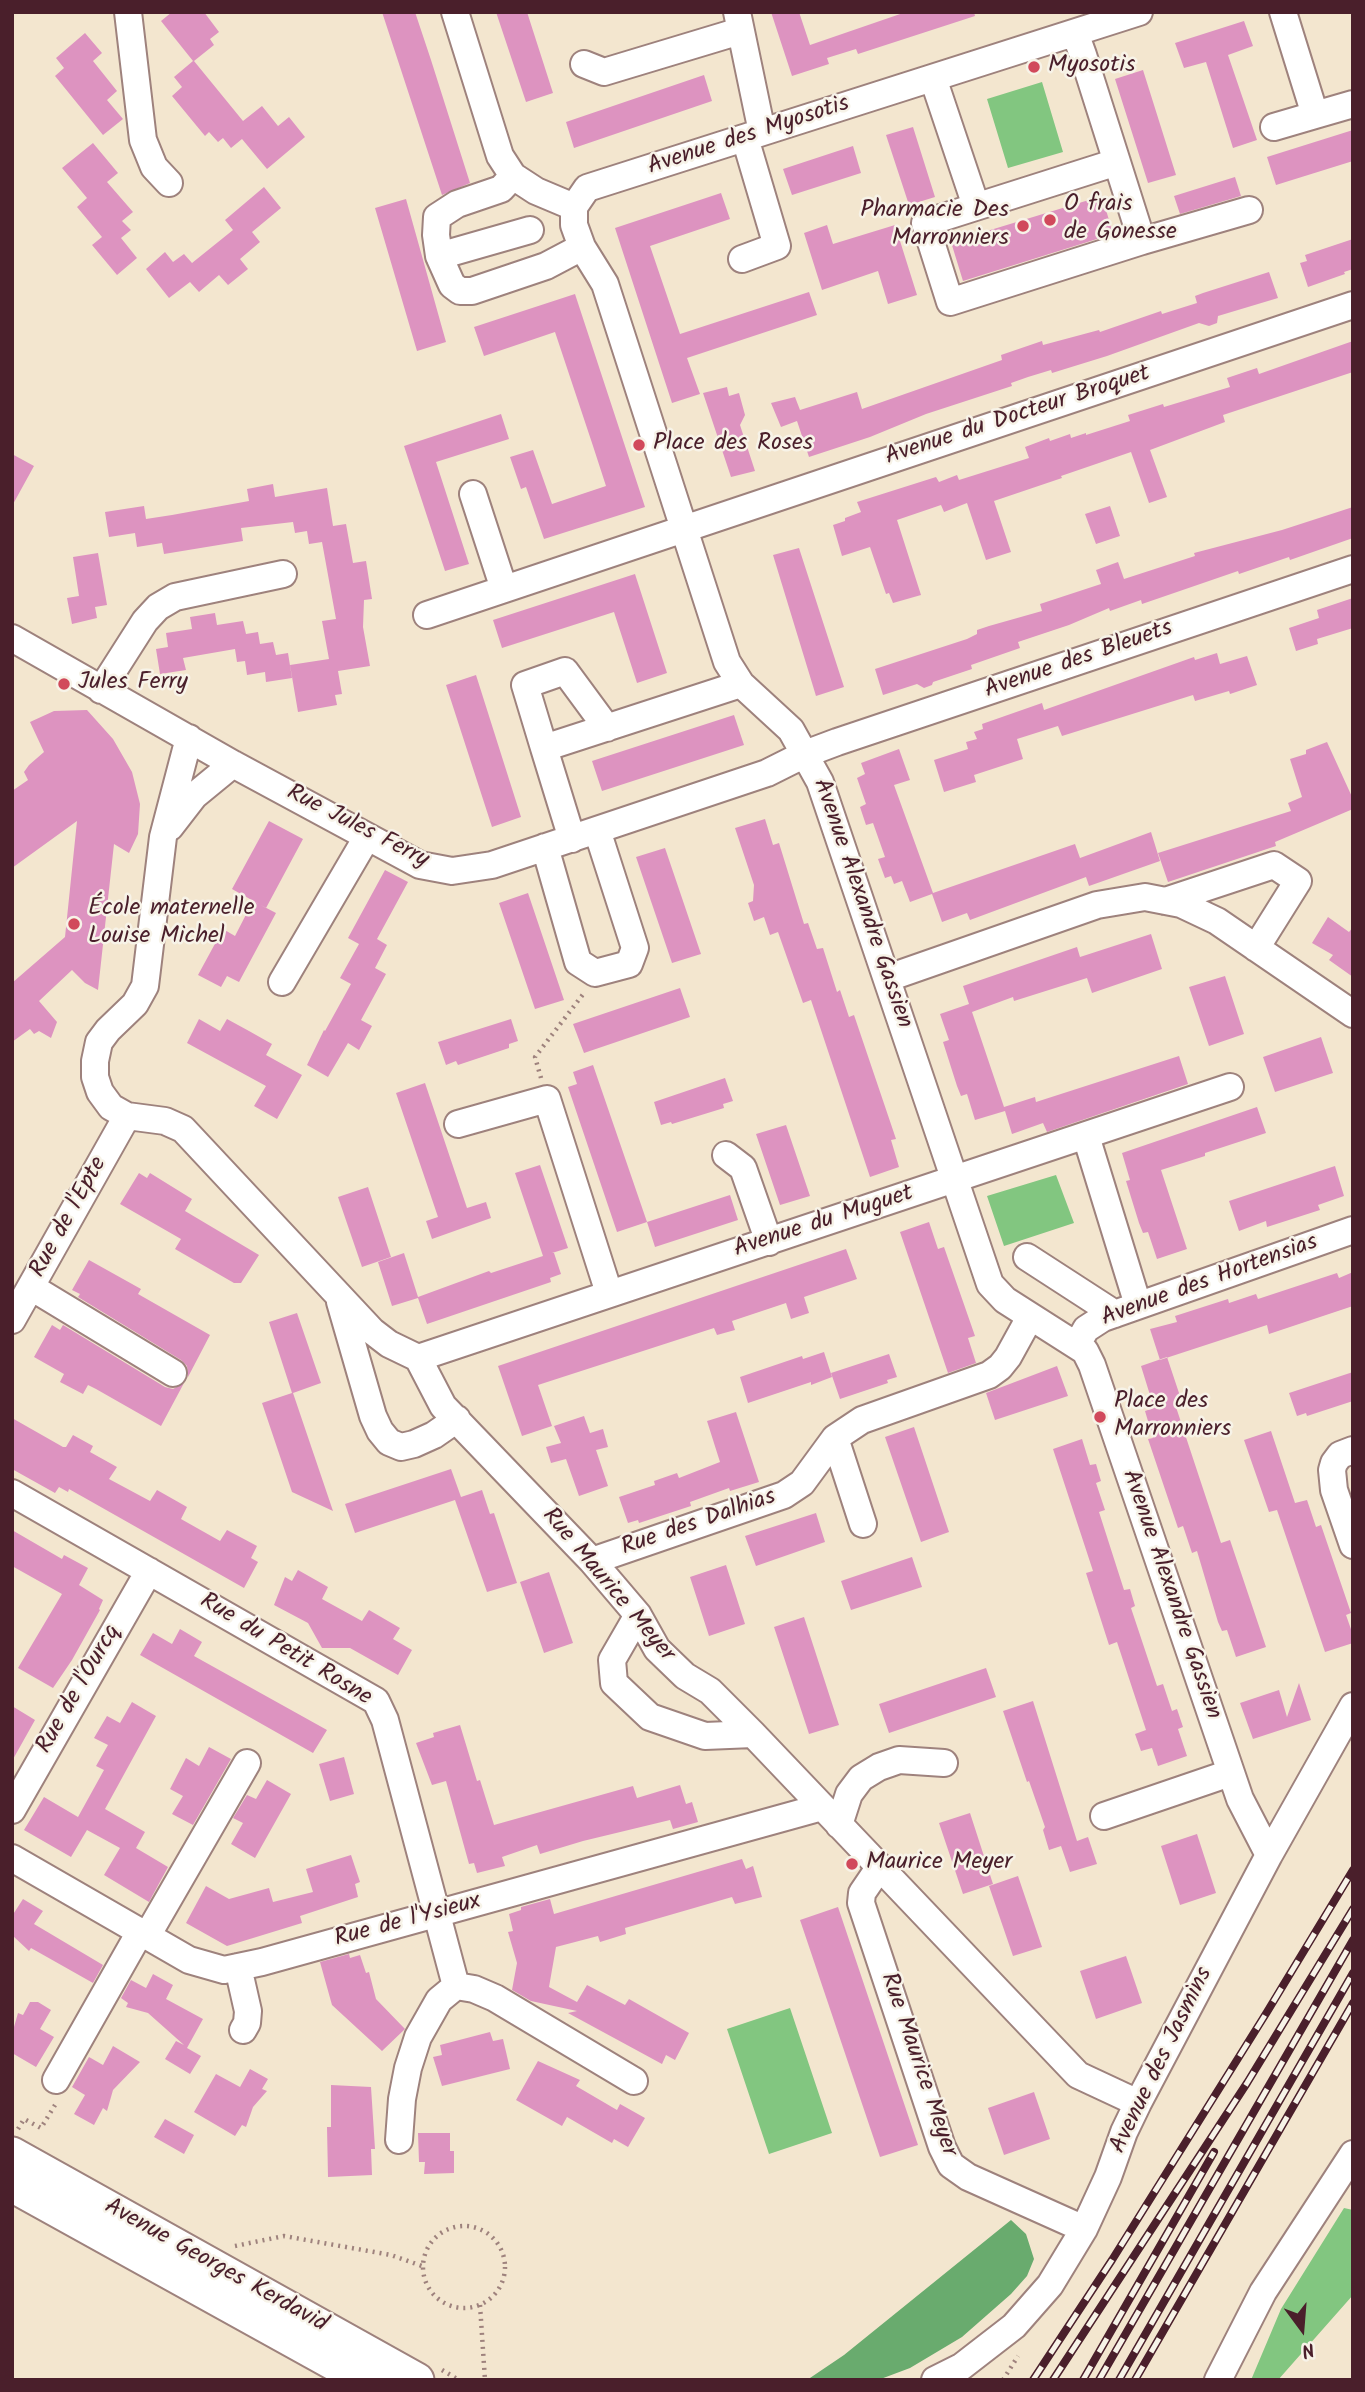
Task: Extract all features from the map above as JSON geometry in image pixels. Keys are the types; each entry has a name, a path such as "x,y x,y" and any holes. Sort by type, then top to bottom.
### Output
{"main road":[{"name":"Avenue Georges Kerdavid","path":"15,2142 417,2380"},
{"name":"Avenue Georges Kerdavid","path":"12,2185 364,2380"}],"street":[{"path":"128,12 143,140 154,167 169,183"},
{"path":"455,12 500,156 513,176 537,191 574,207"},
{"name":"Avenue des Myosotis","path":"574,207 587,188 1139,12"},
{"path":"1283,12 1315,115"},
{"path":"584,64 604,72 739,22 753,135 777,246 741,259"},
{"path":"1075,33 1142,241"},
{"path":"933,78 976,206"},
{"path":"1274,127 1353,104"},
{"path":"1117,162 925,223 950,302 1249,210"},
{"path":"513,176 501,189 457,204 437,216 439,256 452,285 460,290 472,291 546,266 582,247"},
{"name":"Avenue Alexandre Gassien","path":"574,207 574,225 582,247 606,284 727,662 741,684 791,730 820,782 990,1284 1005,1300 1085,1351 1092,1365 1230,1773 1240,1800 1269,1854"},
{"path":"439,256 530,230"},
{"name":"Avenue du Docteur Broquet","path":"427,615 1353,305"},
{"path":"473,494 504,589"},
{"name":"Avenue des Bleuets","path":"805,754 1353,569"},
{"path":"101,690 145,621 158,607 175,597 283,574"},
{"name":"Rue Jules Ferry","path":"12,638 233,764 419,865 452,871 492,864 572,839 767,774 805,754"},
{"path":"572,839 525,685 565,671 607,728"},
{"path":"544,748 741,684"},
{"path":"188,738 163,837 145,986 135,1003 99,1042 95,1077 100,1092 111,1107 127,1116 165,1121 183,1129 372,1331 389,1345 418,1358"},
{"path":"163,837 194,796 233,764"},
{"path":"545,847 578,962 595,973 629,964 635,948 597,830"},
{"path":"282,982 367,837"},
{"path":"1165,901 1274,865 1298,881 1256,948"},
{"path":"888,978 1097,905 1145,897 1181,904 1217,921 1353,1014"},
{"name":"Avenue du Muguet","path":"418,1358 1230,1087"},
{"path":"458,1124 547,1099 609,1293"},
{"name":"Rue de l'Epte","path":"12,1320 127,1116"},
{"path":"1086,1136 1126,1310"},
{"path":"726,1155 743,1168 769,1242"},
{"name":"Avenue des Hortensias","path":"1077,1345 1086,1329 1102,1318 1353,1230"},
{"path":"1027,1257 1126,1310"},
{"path":"30,1287 173,1373"},
{"path":"338,1296 373,1416 389,1443 401,1447 414,1444 434,1435 457,1419"},
{"name":"Rue des Dalhias","path":"592,1561 784,1495 802,1483 835,1438 862,1420 989,1375 1008,1357 1030,1317"},
{"name":"Rue Maurice Meyer","path":"418,1358 443,1406 592,1561 638,1615 657,1649 685,1676 710,1691 753,1734 1078,2075 1138,2103"},
{"path":"835,1438 863,1524"},
{"path":"1353,1450 1340,1455 1332,1470 1334,1490 1353,1545"},
{"name":"Rue du Petit Rosne","path":"12,1493 376,1701 385,1720 456,1986"},
{"name":"Rue de l'Ourcq","path":"12,1810 149,1571"},
{"path":"638,1615 612,1660 614,1683 650,1717 705,1736 753,1734"},
{"name":"Avenue des Jasmins","path":"935,2380 961,2367 1014,2326 1050,2285 1084,2228 1138,2103 1269,1854 1353,1706"},
{"path":"831,1816 861,1778 879,1767 899,1760 944,1763"},
{"path":"56,2080 247,1763"},
{"path":"1104,1816 1230,1773"},
{"name":"Rue de l'Ysieux","path":"12,1858 189,1960 224,1970 831,1816"},
{"name":"Rue Maurice Meyer","path":"879,1868 862,1893 861,1903 942,2147 951,2165 968,2177 1084,2228"},
{"path":"238,1967 248,2011 243,2030"},
{"path":"399,2140 404,2089 418,2037 439,2000 456,1986 474,1989 495,1998 634,2081"},
{"path":"1218,2380 1263,2292 1353,2154"}],"path":[{"path":"547,1099 535,1057 584,993 589,969"},
{"path":"15,2142 24,2119 41,2128 62,2092 56,2080"},
{"path":"456,2226 470,2226 482,2230 493,2238 505,2261 500,2287 491,2298 480,2305 467,2308 453,2307 440,2301 427,2285 422,2266 425,2252 432,2240 443,2231 456,2226"},
{"path":"225,2248 284,2236 391,2255 422,2266"},
{"path":"480,2305 485,2380"}],"green space":[{"path":"1042,82 1063,152 1008,168 987,99"},
{"path":"1056,1175 1074,1223 1004,1246 987,1196"},
{"path":"790,2008 832,2133 769,2154 727,2029"},
{"path":"1344,2208 1353,2210 1353,2295 1278,2380 1251,2380 1281,2309"},
{"path":"1011,2220 1026,2234 1034,2259 1027,2276 1011,2294 962,2337 910,2368 878,2380 807,2380 844,2355"}],"building":[{"path":"172,12 204,12 219,32 210,39 214,45 194,61 243,121 262,106 278,126 289,117 305,137 267,169 242,139 231,148 223,138 218,142 209,132 205,136 172,96 182,87 174,77 193,61 161,21"},
{"path":"382,12 415,12 431,60 470,183 442,195"},
{"path":"496,12 527,12 553,93 526,102"},
{"path":"771,12 799,12 810,45 906,12 974,12 975,16 858,54 856,49 827,58 829,64 792,76"},
{"path":"1244,21 1253,46 1228,55 1257,140 1233,148 1206,62 1184,68 1175,43"},
{"path":"85,33 102,53 93,61 117,91 107,100 123,119 103,135 55,76 64,68 56,58"},
{"path":"1143,70 1176,175 1148,183 1115,79"},
{"path":"704,75 712,101 574,148 566,122"},
{"path":"913,127 935,197 909,205 886,135"},
{"path":"1353,130 1353,161 1276,185 1267,157"},
{"path":"93,143 118,173 107,182 133,212 122,221 131,230 121,238 137,258 117,275 92,245 102,237 77,207 87,198 62,168"},
{"path":"853,146 861,173 792,195 783,169"},
{"path":"1235,177 1241,196 1180,214 1174,196"},
{"path":"264,187 281,208 252,232 260,242 240,259 248,269 228,285 219,275 199,292 190,282 169,298 146,269 165,252 173,262 184,254 192,263 233,230 225,220"},
{"path":"721,193 730,219 650,246 680,334 809,292 817,315 687,358 700,394 672,403 615,228"},
{"path":"1102,196 1113,234 963,281 951,242"},
{"path":"406,199 446,342 417,351 375,208"},
{"path":"827,225 833,244 895,225 917,295 888,304 878,271 822,290 804,233"},
{"path":"1353,239 1353,269 1308,287 1300,263 1307,261 1305,255"},
{"path":"1269,272 1278,298 1218,316 1217,323 1209,326 1199,323 1107,356 1052,373 1051,370 1028,377 1011,383 1012,386 809,457 797,421 781,427 771,403 795,397 800,410 857,392 862,409 1002,360 1001,355 1042,341 1043,345 1099,330 1100,332 1161,311 1162,314 1197,303 1195,296"},
{"path":"575,294 645,507 544,539 526,487 521,489 510,457 533,450 552,504 606,486 593,446 555,332 484,356 474,327"},
{"path":"1353,341 1353,372 1223,415 1225,422 1150,450 1167,497 1149,503 1131,452 994,501 1011,552 986,560 967,503 944,512 941,505 897,520 921,595 893,603 889,593 886,594 870,547 842,556 833,525 861,512 857,502 936,477 939,482 957,475 959,480 1029,458 1025,447 1049,438 1050,441 1070,434 1071,438 1086,435 1130,421 1128,415 1230,387 1227,378 1257,368 1259,374"},
{"path":"727,387 729,396 739,393 745,415 740,425 755,471 731,477 703,393"},
{"path":"501,414 509,439 436,462 469,564 445,571 404,446"},
{"path":"12,454 34,466 12,506"},
{"path":"273,484 275,497 327,488 333,526 346,524 353,563 366,561 372,599 364,600 363,627 370,666 338,671 342,694 335,695 337,705 298,712 290,665 329,659 322,621 336,619 322,542 309,544 307,531 295,533 293,522 241,528 243,541 164,554 162,543 137,547 135,533 109,537 105,512 144,506 146,519 172,515 249,501 247,489"},
{"path":"1110,506 1120,536 1096,544 1085,514"},
{"path":"1353,507 1353,538 1290,560 1289,557 1239,574 1238,571 1142,604 1141,600 1110,611 1109,608 1018,642 1020,648 971,665 972,669 933,682 932,685 924,688 917,684 883,695 875,669 967,639 977,634 977,630 1042,611 1040,604 1101,584 1096,570 1118,562 1124,579 1195,556 1194,553 1282,530"},
{"path":"799,548 844,687 816,696 773,555"},
{"path":"98,553 107,605 95,607 97,618 72,624 67,598 79,596 73,557"},
{"path":"635,574 667,673 637,683 614,612 502,648 493,620"},
{"path":"1353,598 1353,628 1317,639 1318,644 1296,651 1289,628 1319,618 1317,610"},
{"path":"215,613 217,625 243,621 246,634 258,632 260,644 273,642 276,655 288,653 292,678 266,682 265,672 247,675 245,661 237,662 235,649 183,658 186,670 160,674 156,649 168,647 166,633 192,629 190,617"},
{"path":"1217,653 1220,664 1247,656 1257,685 1195,701 1193,695 1062,736 1058,726 1017,739 1023,759 974,775 976,782 944,792 934,760 968,749 966,742 977,739 974,732 983,729 982,724 1042,703 1044,710 1194,657 1195,660"},
{"path":"476,675 521,817 492,827 446,685"},
{"path":"87,710 113,739 132,772 140,804 138,834 129,853 114,844 98,990 85,983 72,970 39,1001 57,1022 51,1038 39,1031 34,1034 30,1029 12,1042 12,983 65,937 77,821 12,868 12,791 28,780 24,772 44,752 30,722 54,711"},
{"path":"734,715 744,745 602,791 592,761"},
{"path":"1327,742 1353,799 1353,809 1275,842 1276,846 1168,882 1158,853 1291,811 1288,803 1302,797 1290,759 1306,754 1306,750"},
{"path":"899,749 910,780 894,785 933,893 1075,844 1080,858 1151,832 1160,861 1089,886 1086,877 970,920 967,913 942,922 932,894 910,902 902,881 894,884 891,876 885,878 878,859 885,857 873,823 866,825 860,807 866,804 857,778 865,774 861,763"},
{"path":"765,819 773,845 779,843 804,924 808,923 817,949 823,948 837,992 840,990 849,1017 854,1015 896,1139 891,1140 899,1167 870,1177 811,1000 803,1003 778,932 770,935 764,917 754,921 748,903 753,901 754,885 735,828"},
{"path":"269,821 303,839 266,908 232,889"},
{"path":"665,848 701,954 672,963 636,857"},
{"path":"385,870 408,882 377,939 387,945 375,968 386,974 361,1020 372,1026 359,1050 348,1043 328,1077 307,1065 351,984 340,978 359,944 348,938"},
{"path":"528,893 564,1000 535,1009 499,903"},
{"path":"253,901 276,913 239,982 227,976 221,987 198,975 223,929 235,936"},
{"path":"1328,917 1349,932 1353,927 1353,977 1329,960 1333,955 1312,943"},
{"path":"1151,934 1162,969 1092,993 1087,978 1014,1001 1013,997 972,1012 1004,1107 1035,1097 1036,1102 1179,1056 1188,1084 1047,1132 1043,1123 1012,1134 1005,1111 975,1120 967,1094 961,1096 957,1086 943,1042 949,1040 940,1014 969,1004 963,986 1077,947 1080,957"},
{"path":"1225,976 1244,1034 1209,1046 1189,987"},
{"path":"680,988 690,1017 584,1053 573,1024"},
{"path":"199,1019 220,1031 227,1019 272,1044 266,1055 302,1075 277,1119 254,1106 266,1086 187,1043"},
{"path":"511,1019 518,1041 509,1044 509,1048 458,1065 456,1061 446,1065 438,1042"},
{"path":"1321,1037 1333,1073 1275,1092 1263,1057"},
{"path":"593,1065 647,1222 617,1232 568,1087 577,1084 573,1072"},
{"path":"725,1078 733,1101 723,1104 724,1108 661,1125 654,1102"},
{"path":"425,1083 467,1208 486,1202 491,1218 432,1239 426,1221 438,1217 396,1093"},
{"path":"1257,1107 1266,1133 1161,1170 1187,1249 1157,1259 1148,1232 1143,1233 1139,1223 1126,1181 1130,1180 1122,1153"},
{"path":"786,1125 810,1196 780,1205 756,1134"},
{"path":"540,1165 568,1248 552,1253 561,1274 550,1278 551,1282 427,1324 418,1298 392,1306 378,1262 404,1253 418,1297 489,1271 491,1273 543,1256 515,1173"},
{"path":"1335,1166 1344,1196 1318,1205 1320,1210 1267,1227 1266,1221 1239,1231 1229,1201"},
{"path":"139,1173 147,1178 150,1173 192,1199 185,1211 259,1255 241,1283 234,1283 175,1249 181,1239 120,1204"},
{"path":"368,1187 391,1257 362,1267 338,1197"},
{"path":"730,1195 738,1220 655,1247 647,1222"},
{"path":"929,1222 938,1249 944,1247 975,1336 968,1338 976,1363 948,1373 900,1232"},
{"path":"846,1249 857,1279 804,1297 809,1313 791,1319 786,1303 732,1321 735,1330 717,1335 714,1328 538,1385 552,1426 522,1436 498,1366"},
{"path":"89,1260 141,1289 138,1294 210,1335 188,1377 187,1366 181,1360 78,1297 80,1294 72,1290"},
{"path":"1353,1272 1353,1306 1269,1334 1267,1325 1160,1360 1150,1329 1177,1322 1175,1316 1228,1299 1229,1303 1256,1294 1258,1299 1337,1273 1339,1278"},
{"path":"297,1313 321,1383 293,1393 333,1511 292,1492 262,1403 292,1393 269,1322"},
{"path":"52,1325 60,1330 63,1325 165,1387 173,1389 184,1383 161,1426 88,1385 83,1394 60,1382 64,1374 34,1357"},
{"path":"824,1352 832,1377 748,1403 740,1377 802,1356 803,1359"},
{"path":"889,1354 897,1377 887,1380 888,1383 840,1399 831,1373"},
{"path":"1167,1357 1181,1399 1174,1401 1221,1543 1230,1540 1266,1647 1236,1657 1227,1630 1222,1631 1218,1622 1197,1551 1192,1553 1183,1526 1178,1528 1148,1439 1153,1438 1145,1411 1154,1408 1141,1366"},
{"path":"1057,1366 1068,1396 995,1420 986,1393"},
{"path":"1353,1372 1353,1401 1307,1416 1306,1413 1297,1416 1289,1393"},
{"path":"736,1412 759,1482 730,1491 729,1488 690,1502 691,1506 639,1523 638,1520 628,1523 619,1497 655,1485 654,1481 677,1473 679,1478 720,1462 707,1421"},
{"path":"584,1416 590,1433 603,1429 608,1447 596,1450 608,1486 579,1496 566,1459 551,1463 546,1447 561,1443 554,1426"},
{"path":"12,1418 63,1447 66,1447 73,1435 93,1446 90,1452 117,1467 109,1479 150,1501 157,1490 187,1507 181,1519 220,1541 227,1530 257,1546 251,1558 258,1562 244,1588 69,1489 68,1492 59,1487 55,1493 12,1469"},
{"path":"914,1427 949,1532 921,1542 885,1437"},
{"path":"1271,1431 1295,1503 1307,1500 1316,1527 1321,1525 1351,1613 1346,1615 1353,1643 1325,1652 1277,1510 1269,1512 1244,1440"},
{"path":"1082,1439 1090,1465 1096,1464 1101,1481 1096,1483 1105,1510 1099,1512 1124,1590 1130,1589 1135,1606 1131,1608 1157,1686 1163,1684 1172,1711 1177,1709 1183,1727 1178,1729 1187,1756 1158,1766 1152,1748 1141,1751 1135,1734 1146,1730 1117,1642 1109,1645 1086,1573 1093,1571 1053,1449"},
{"path":"451,1469 461,1497 482,1490 490,1514 494,1513 517,1583 487,1592 455,1500 355,1533 345,1504"},
{"path":"816,1513 825,1542 756,1566 745,1536"},
{"path":"12,1530 62,1559 64,1555 88,1568 79,1585 103,1600 72,1660 53,1688 18,1668 62,1594 12,1566"},
{"path":"912,1557 922,1587 851,1610 841,1581"},
{"path":"726,1565 745,1624 709,1636 690,1577"},
{"path":"298,1570 328,1587 322,1599 362,1621 369,1610 400,1628 393,1639 412,1650 398,1675 350,1648 322,1648 308,1623 274,1605 285,1577 292,1581"},
{"path":"549,1572 573,1643 544,1653 520,1582"},
{"path":"804,1617 839,1725 809,1734 774,1627"},
{"path":"180,1629 202,1642 194,1656 327,1730 313,1753 140,1655 153,1633 172,1644"},
{"path":"986,1668 996,1697 889,1733 879,1704"},
{"path":"1299,1683 1311,1720 1253,1739 1240,1703 1279,1690 1287,1717"},
{"path":"1033,1701 1077,1841 1088,1837 1097,1864 1070,1872 1061,1846 1049,1850 1043,1830 1045,1827 1003,1711"},
{"path":"132,1702 156,1716 105,1809 145,1832 136,1848 168,1867 149,1902 104,1875 120,1848 87,1830 71,1857 24,1830 44,1797 78,1817 104,1770 96,1766 108,1745 94,1738 107,1716 120,1723"},
{"path":"12,1706 35,1720 12,1761"},
{"path":"460,1725 494,1825 633,1786 637,1798 680,1785 686,1804 692,1802 698,1822 673,1829 670,1820 540,1854 537,1845 502,1857 505,1866 477,1873 474,1863 469,1864 446,1781 432,1785 416,1743 434,1737 433,1733"},
{"path":"209,1747 231,1759 193,1825 172,1814 183,1796 170,1789 186,1758 199,1766"},
{"path":"344,1757 354,1794 330,1801 319,1764"},
{"path":"267,1780 291,1794 255,1858 231,1844 243,1823 233,1818 247,1795 256,1799"},
{"path":"970,1813 993,1884 963,1894 939,1823"},
{"path":"1197,1834 1216,1893 1180,1905 1161,1846"},
{"path":"351,1855 360,1882 355,1884 358,1897 300,1916 302,1923 227,1946 186,1923 206,1886 229,1899 269,1888 273,1902 313,1892 306,1869"},
{"path":"742,1859 746,1869 753,1866 762,1897 735,1904 732,1897 625,1928 626,1934 600,1942 598,1936 556,1947 549,1987 577,2002 587,1985 625,2005 629,1999 689,2033 675,2060 666,2055 662,2064 568,2013 577,2011 531,2001 512,1990 517,1963 508,1932 513,1931 509,1914 521,1910 521,1907 550,1899 554,1914"},
{"path":"1018,1876 1042,1947 1013,1956 989,1886"},
{"path":"23,1899 43,1911 34,1924 103,1965 93,1983 31,1948 29,1951 12,1935 12,1916"},
{"path":"838,1907 918,2145 880,2157 800,1920"},
{"path":"349,1954 350,1958 360,1955 366,1973 369,1972 376,1999 405,2029 382,2051 332,2005 320,1962"},
{"path":"1126,1956 1142,2003 1096,2019 1080,1971"},
{"path":"153,1974 173,1985 166,1999 203,2019 187,2048 201,2056 190,2074 165,2059 176,2041 184,2045 148,2013 126,2007 128,2003 121,1998 131,1980 146,1988"},
{"path":"30,2002 38,2002 51,2010 40,2029 54,2037 36,2067 12,2053 12,2034 18,2013 23,2015"},
{"path":"490,2032 493,2041 503,2039 510,2069 442,2086 433,2057 442,2055 440,2045"},
{"path":"113,2046 140,2062 113,2090 107,2111 103,2108 94,2125 74,2114 85,2095 72,2087 89,2057 103,2065"},
{"path":"538,2061 580,2080 576,2086 617,2110 620,2104 645,2118 628,2147 614,2139 612,2143 567,2117 562,2126 516,2100"},
{"path":"250,2069 268,2079 262,2089 267,2091 253,2107 246,2127 242,2125 235,2136 194,2112 216,2074 240,2087"},
{"path":"331,2085 371,2087 375,2149 371,2149 372,2175 328,2177 327,2127 331,2127"},
{"path":"1034,2092 1050,2139 1004,2155 988,2108"},
{"path":"165,2119 194,2135 184,2154 154,2137"},
{"path":"418,2133 450,2133 450,2151 454,2151 454,2173 424,2174 425,2162 419,2162"}],"railway":[{"path":"1033,2380 1112,2260 1353,1870"},
{"path":"1053,2380 1247,2083 1353,1909"},
{"path":"1099,2380 1353,1940"},
{"path":"1119,2380 1353,1973"},
{"path":"1135,2380 1353,2003"},
{"path":"1083,2380 1214,2152"}],"place":[{"name":"Myosotis","path":"1034,67"},
{"name":"O frais de Gonesse","path":"1050,220"},
{"name":"Pharmacie Des Marronniers","path":"1023,226"},
{"name":"Place des Roses","path":"639,445"},
{"name":"Jules Ferry","path":"64,684"},
{"name":"École maternelle Louise Michel","path":"74,924"},
{"name":"Place des Marronniers","path":"1100,1417"},
{"name":"Maurice Meyer","path":"852,1864"}]}
